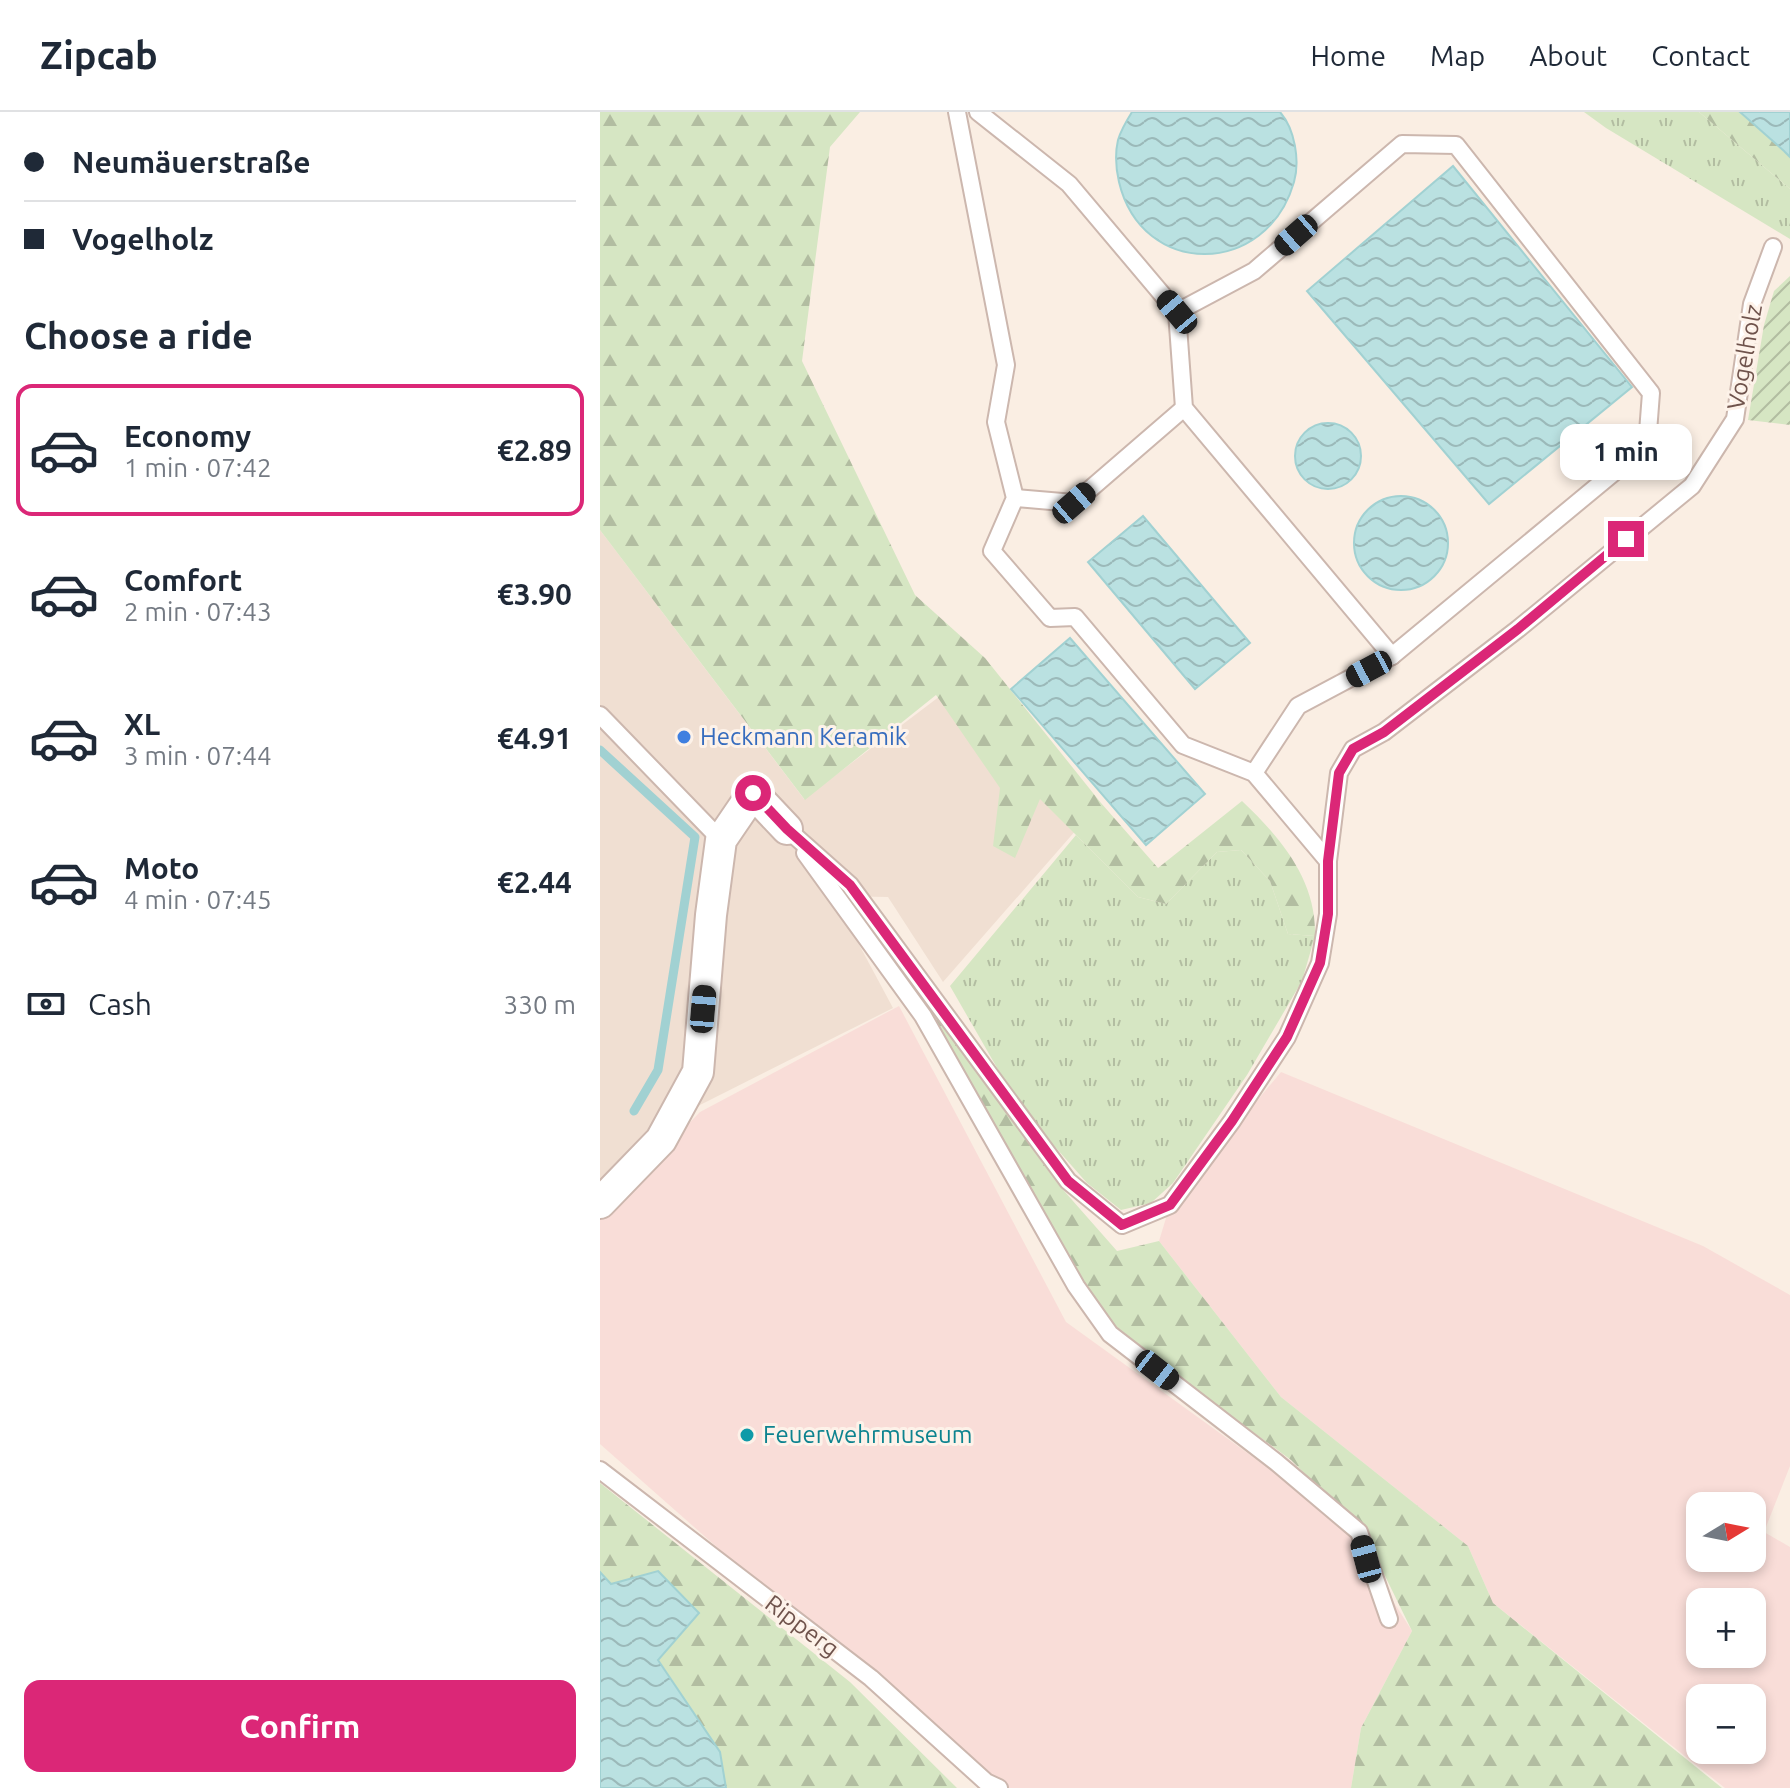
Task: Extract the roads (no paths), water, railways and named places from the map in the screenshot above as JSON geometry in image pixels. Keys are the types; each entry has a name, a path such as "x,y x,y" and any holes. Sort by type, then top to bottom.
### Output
{"street":[{"path":"600,1203 661,1140 698,1072 711,915 721,840 753,793 787,829"}],"lane":[{"path":"957,112 1006,365 996,422 1015,498 992,551 1050,618 1075,617 1183,745 1254,773 1328,861"},
{"path":"978,112 1069,184 1177,312 1184,408 1392,656"},
{"path":"1177,312 1254,271 1402,144 1456,145 1651,393 1647,445 1392,656 1298,706 1254,773"},
{"name":"Vogelholz","path":"787,829 850,885 1068,1181 1122,1225 1170,1205 1232,1121 1287,1037 1320,963 1328,914 1328,861 1339,773 1353,749 1384,732 1518,629 1692,486 1735,419 1752,304 1773,247"},
{"path":"1015,498 1074,503 1184,408"},
{"path":"600,715 721,840"},
{"path":"787,829 923,1016 1076,1286 1110,1334 1276,1462 1359,1532 1389,1619"},
{"name":"Ripperg","path":"600,1470 871,1678 991,1786"}],"water":[{"path":"1132,112 1280,112 1293,136 1296,165 1294,182 1280,213 1258,236 1233,249 1205,254 1177,250 1152,236 1132,214 1118,177 1118,140"},
{"path":"1740,112 1790,112 1790,157 1784,151"},
{"path":"1453,166 1632,387 1489,504 1307,291"},
{"path":"1328,423 1341,425 1356,438 1361,456 1359,469 1346,484 1328,489 1315,487 1300,474 1295,456 1297,443 1310,428"},
{"path":"1401,496 1419,500 1434,510 1444,525 1448,543 1444,561 1434,576 1419,586 1401,590 1383,586 1368,576 1358,561 1354,543 1358,525 1368,510 1383,500"},
{"path":"1143,516 1250,643 1195,689 1088,562"},
{"path":"1070,638 1205,794 1146,845 1011,689"},
{"path":"658,1571 699,1613 658,1660 720,1752 726,1788 600,1788 600,1572 611,1584"}],"waterway":[{"path":"600,750 695,837 658,1070 634,1111"}],"place":[{"name":"Heckmann Keramik","path":"684,737"},
{"name":"Feuerwehrmuseum","path":"747,1435"}]}
